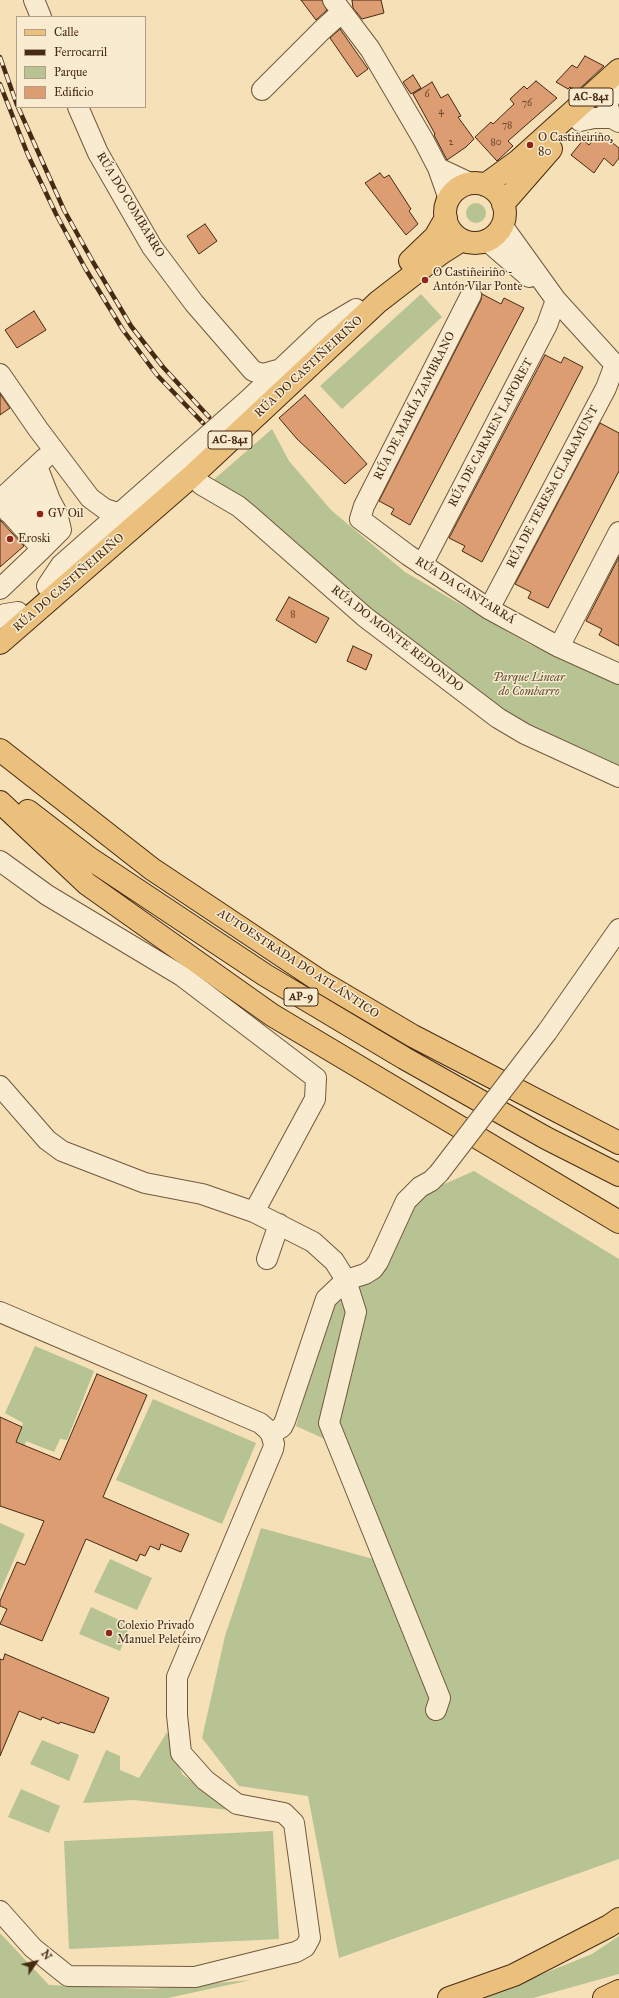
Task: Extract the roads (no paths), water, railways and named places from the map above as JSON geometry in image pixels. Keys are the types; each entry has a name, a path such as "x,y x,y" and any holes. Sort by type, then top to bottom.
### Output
{"main road":[{"name":"AC-841","path":"486,240 493,237 502,214 536,164 618,81"},
{"name":"RÚA DO CASTIÑEIRIÑO","path":"0,628 9,615 47,586 430,242 439,232 454,191 477,184 518,161 618,81"},
{"path":"477,184 499,196 502,214"},
{"path":"447,208 451,231 462,240 478,242 486,240"},
{"name":"RÚA DO CASTIÑEIRIÑO","path":"0,643 192,476 378,302 440,254 462,240"},
{"name":"AUTOESTRADA DO ATLÁNTICO","path":"0,750 152,869 320,981 413,1036 619,1143"},
{"name":"AUTOESTRADA DO ATLÁNTICO","path":"0,790 89,858 265,975 411,1062 546,1138 619,1175"},
{"path":"0,802 86,884 272,1015 619,1222"},
{"path":"227,919 326,973 453,1046 619,1129"},
{"path":"449,1998 514,1975 609,1926 619,1919"},
{"path":"604,1998 619,1991"}],"street":[{"path":"34,0 41,16"},
{"path":"262,90 321,31 337,6 370,49 424,141 438,168 447,208"},
{"path":"615,120 607,104 618,81"},
{"name":"RÚA DO COMBARRO","path":"78,108 98,154 152,247 194,303 253,371"},
{"path":"580,121 594,118 615,120"},
{"path":"438,168 477,184"},
{"path":"502,214 556,300"},
{"path":"486,240 556,300 617,367"},
{"name":"RÚA DE MARÍA ZAMBRANO","path":"360,518 364,506 471,295"},
{"name":"RÚA DE CARMEN LAFORET","path":"422,565 547,325 556,300"},
{"path":"47,586 61,565 118,513 248,400 277,370 324,328 356,309"},
{"name":"RÚA DE TERESA CLARAMUNT","path":"489,609 617,367"},
{"path":"248,400 254,382 253,371 263,374 277,370"},
{"path":"0,374 90,498 104,509 118,513"},
{"path":"0,589 17,522 37,466 54,450"},
{"path":"17,522 61,530 54,507 37,466"},
{"name":"RÚA DO MONTE REDONDO","path":"192,476 202,485 234,504 249,515 365,617 498,718 530,737 619,777"},
{"path":"90,498 102,528"},
{"path":"17,522 54,507"},
{"name":"RÚA DA CANTARRÁ","path":"360,518 422,565 489,609 559,647 619,674"},
{"path":"559,647 619,532"},
{"path":"0,861 47,895 182,976 316,1078 315,1099 254,1212"},
{"path":"271,1434 282,1427 285,1422 326,1299 346,1280 366,1274 378,1262 406,1202 420,1187 431,1181 439,1173 547,1032 619,929"},
{"path":"0,1086 47,1140 62,1151 145,1183 202,1194 254,1212 313,1242 324,1250 334,1261 346,1280 356,1312 329,1423 440,1698 436,1710"},
{"path":"267,1259 279,1224"},
{"path":"0,1312 260,1423 271,1434 274,1444 273,1449 177,1677 177,1715 181,1753 205,1780 237,1804 284,1813 294,1823 310,1938 305,1947 296,1952 195,1977 68,1976 33,1948 0,1911"}],"railway":[{"path":"0,57 16,102"},
{"path":"0,84 28,155 56,214 85,268 123,330 157,375 203,423"},
{"path":"18,108 64,210 131,326 163,367 209,417"}],"place":[{"name":"O Castiñeiriño, 80","path":"530,145"},
{"name":"O Castiñeiriño - Antón Vilar Ponte","path":"425,280"},
{"name":"GV Oil","path":"40,514"},
{"name":"Eroski","path":"10,539"},
{"name":"Colexio Privado Manuel Peleteiro","path":"109,1633"}],"park label":[{"name":"Parque Linear do Combarro","path":"529,685"}]}
